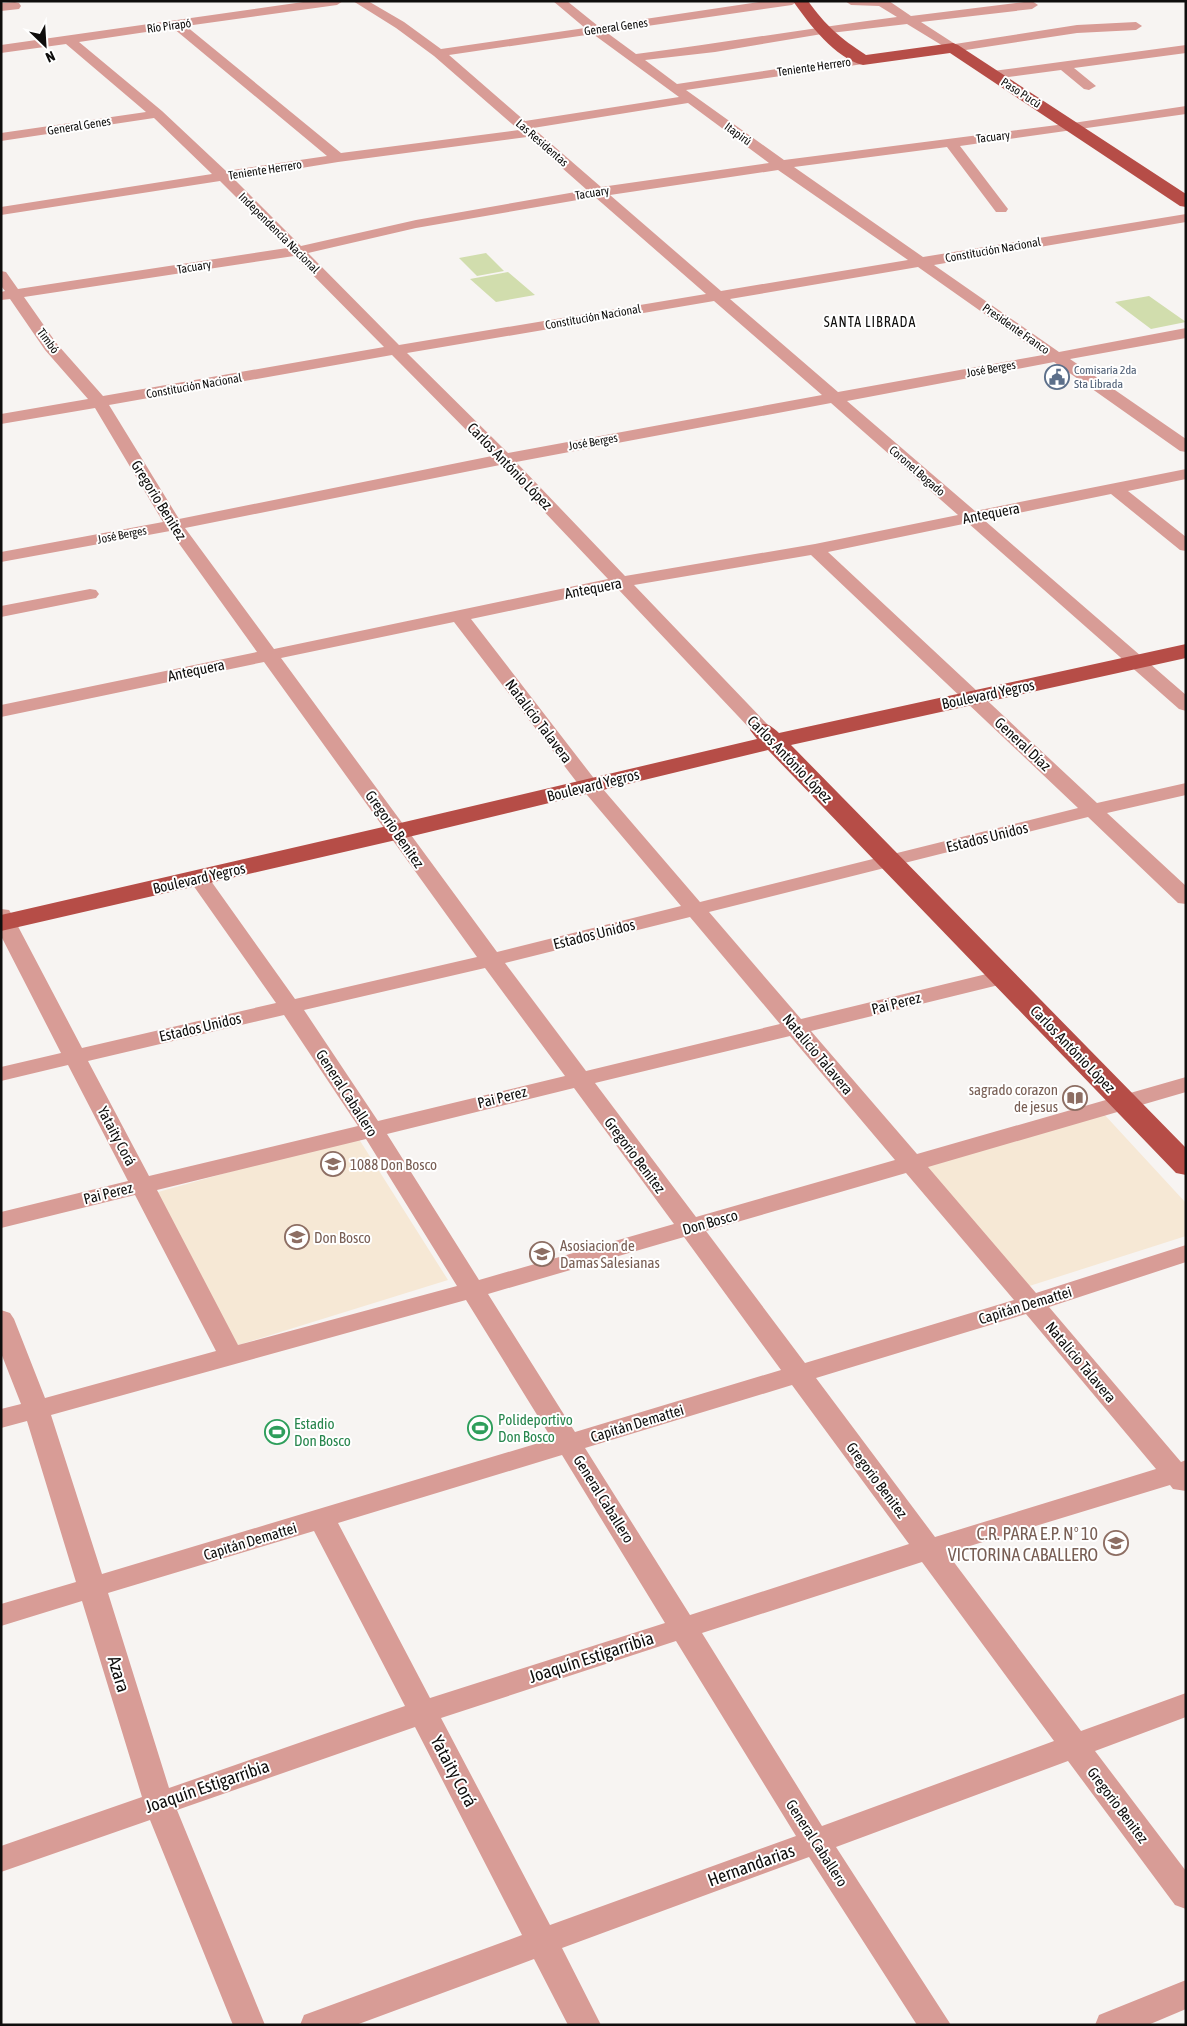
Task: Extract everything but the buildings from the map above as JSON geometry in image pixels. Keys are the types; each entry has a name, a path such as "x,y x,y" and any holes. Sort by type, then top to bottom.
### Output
{"main road":[{"path":"800,1 822,30 863,60"},
{"name":"Teniente Herrero","path":"863,60 953,48"},
{"name":"Paso Pucú","path":"953,48 1186,202"},
{"name":"Boulevard Yegros","path":"2,916 767,735 1128,656 1186,636"},
{"name":"Boulevard Yegros","path":"1128,656 1186,651"},
{"name":"Carlos António López","path":"767,735 1186,1166"},
{"name":"Boulevard Yegros","path":"2,916 199,878 391,824"}],"street":[{"name":"Río Pirapó","path":"1,49 337,1"},
{"name":"Las Residentas","path":"359,1 400,25 439,54 717,296"},
{"name":"Itapirú","path":"559,1 595,30 781,165 921,262"},
{"name":"General Genes","path":"439,54 792,1"},
{"name":"Paso Pucú","path":"851,1 882,2 953,48"},
{"path":"1,8 15,6"},
{"path":"634,58 715,48 822,30 1032,6"},
{"path":"177,25 338,158"},
{"path":"953,48 1077,28 1136,26"},
{"name":"Independencia Nacional","path":"69,40 157,114 223,176 396,350"},
{"path":"994,75 1186,50"},
{"name":"Teniente Herrero","path":"675,88 863,60"},
{"path":"1064,66 1089,86"},
{"name":"Teniente Herrero","path":"1,212 526,130 691,99"},
{"name":"Tacuary","path":"8,295 298,251 416,224 598,192 1186,110"},
{"name":"General Genes","path":"1,137 157,114"},
{"path":"951,143 1001,209"},
{"name":"Constitución Nacional","path":"1,419 396,350 1186,218"},
{"name":"Presidente Franco","path":"921,262 1186,447"},
{"name":"Timbó","path":"1,275 8,295 100,403"},
{"name":"Coronel Bogado","path":"717,296 1186,705"},
{"name":"José Berges","path":"1,557 174,525 504,458 1186,334"},
{"name":"Carlos António López","path":"396,350 504,458 767,735"},
{"name":"Gregorio Benitez","path":"100,403 174,525 268,655 579,1079 1186,1896"},
{"name":"Antequera","path":"1,711 621,582 816,549 1186,474"},
{"path":"1114,488 1186,546"},
{"name":"General Díaz","path":"816,549 1186,898"},
{"path":"1,612 90,594"},
{"name":"Natalicio Talavera","path":"459,616 583,778 1031,1304 1182,1476"},
{"name":"Estados Unidos","path":"1,1074 491,960 695,908 892,862 1093,810 1186,789"},
{"name":"General Caballero","path":"199,878 290,1007 372,1129 816,1842 935,2025"},
{"name":"Yataity Corá","path":"2,916 231,1356"},
{"name":"Pai Perez","path":"1,1220 1003,977"},
{"name":"Don Bosco","path":"1,1419 473,1290 1186,1084"},
{"name":"Capitán Demattei","path":"1,1615 1031,1304 1186,1253"},
{"name":"Azara","path":"1,1319 36,1409 159,1802 249,2025"},
{"name":"Joaquín Estigarribia","path":"1,1859 159,1802 423,1712 928,1549 1182,1476"},
{"name":"Yataity Corá","path":"322,1518 585,2025"},
{"name":"Hernandarias","path":"316,2025 1186,1705"},
{"path":"1111,2025 1186,1994"}],"shaded area":[{"path":"1102,1112 1186,1203 1186,1236 1020,1289 916,1167"},
{"name":"Don Bosco","path":"357,1136 448,1280 232,1347 151,1194"}],"green space":[{"path":"486,253 504,271 477,276 459,258"},
{"path":"508,272 535,295 496,302 470,279"},
{"path":"1149,296 1186,322 1151,329 1115,302"}],"place":[{"name":"Comisaría 2da Sta Librada","path":"1057,377"},
{"name":"sagrado corazon de jesus","path":"1075,1098"},
{"name":"1088 Don Bosco","path":"333,1164"},
{"name":"Don Bosco","path":"297,1237"},
{"name":"Asosiacion de Damas Salesianas","path":"542,1254"},
{"name":"Polideportivo Don Bosco","path":"480,1428"},
{"name":"Estadio Don Bosco","path":"277,1432"},
{"name":"C.R. PARA E.P. Nº 10 VICTORINA CABALLERO","path":"1116,1543"}],"district":[{"name":"SANTA LIBRADA","path":"870,322"}]}
